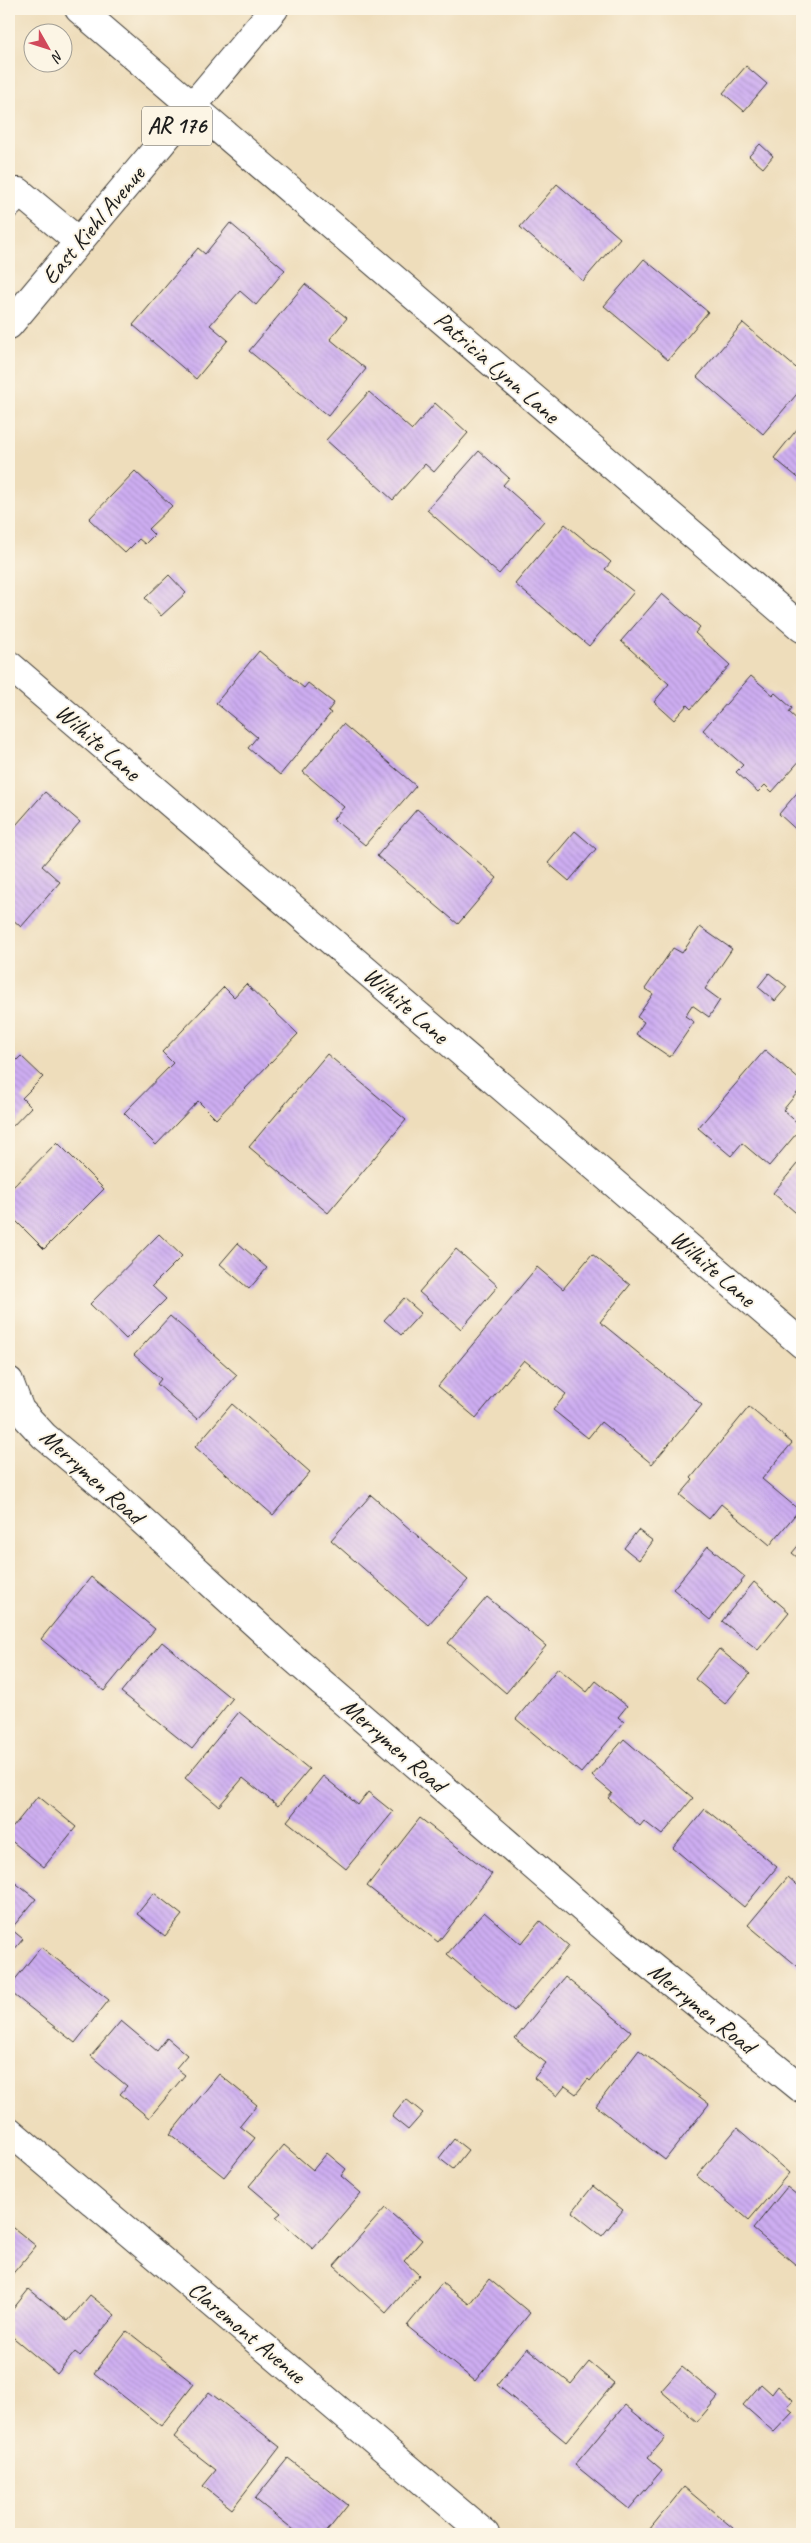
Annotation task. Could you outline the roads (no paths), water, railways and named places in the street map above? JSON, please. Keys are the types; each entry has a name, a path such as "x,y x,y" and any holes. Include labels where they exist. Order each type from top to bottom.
{"street":[{"name":"Patricia Lynn Lane","path":"79,9 194,105 802,628"},
{"name":"East Kiehl Avenue","path":"12,316 79,242 274,9"},
{"path":"9,204 19,192 79,242"},
{"name":"Wilhite Lane","path":"9,666 802,1344"},
{"name":"Merrymen Road","path":"9,1381 20,1410 44,1436 111,1492 292,1657 626,1946 802,2089"},
{"name":"Claremont Avenue","path":"9,2130 485,2534"}]}
